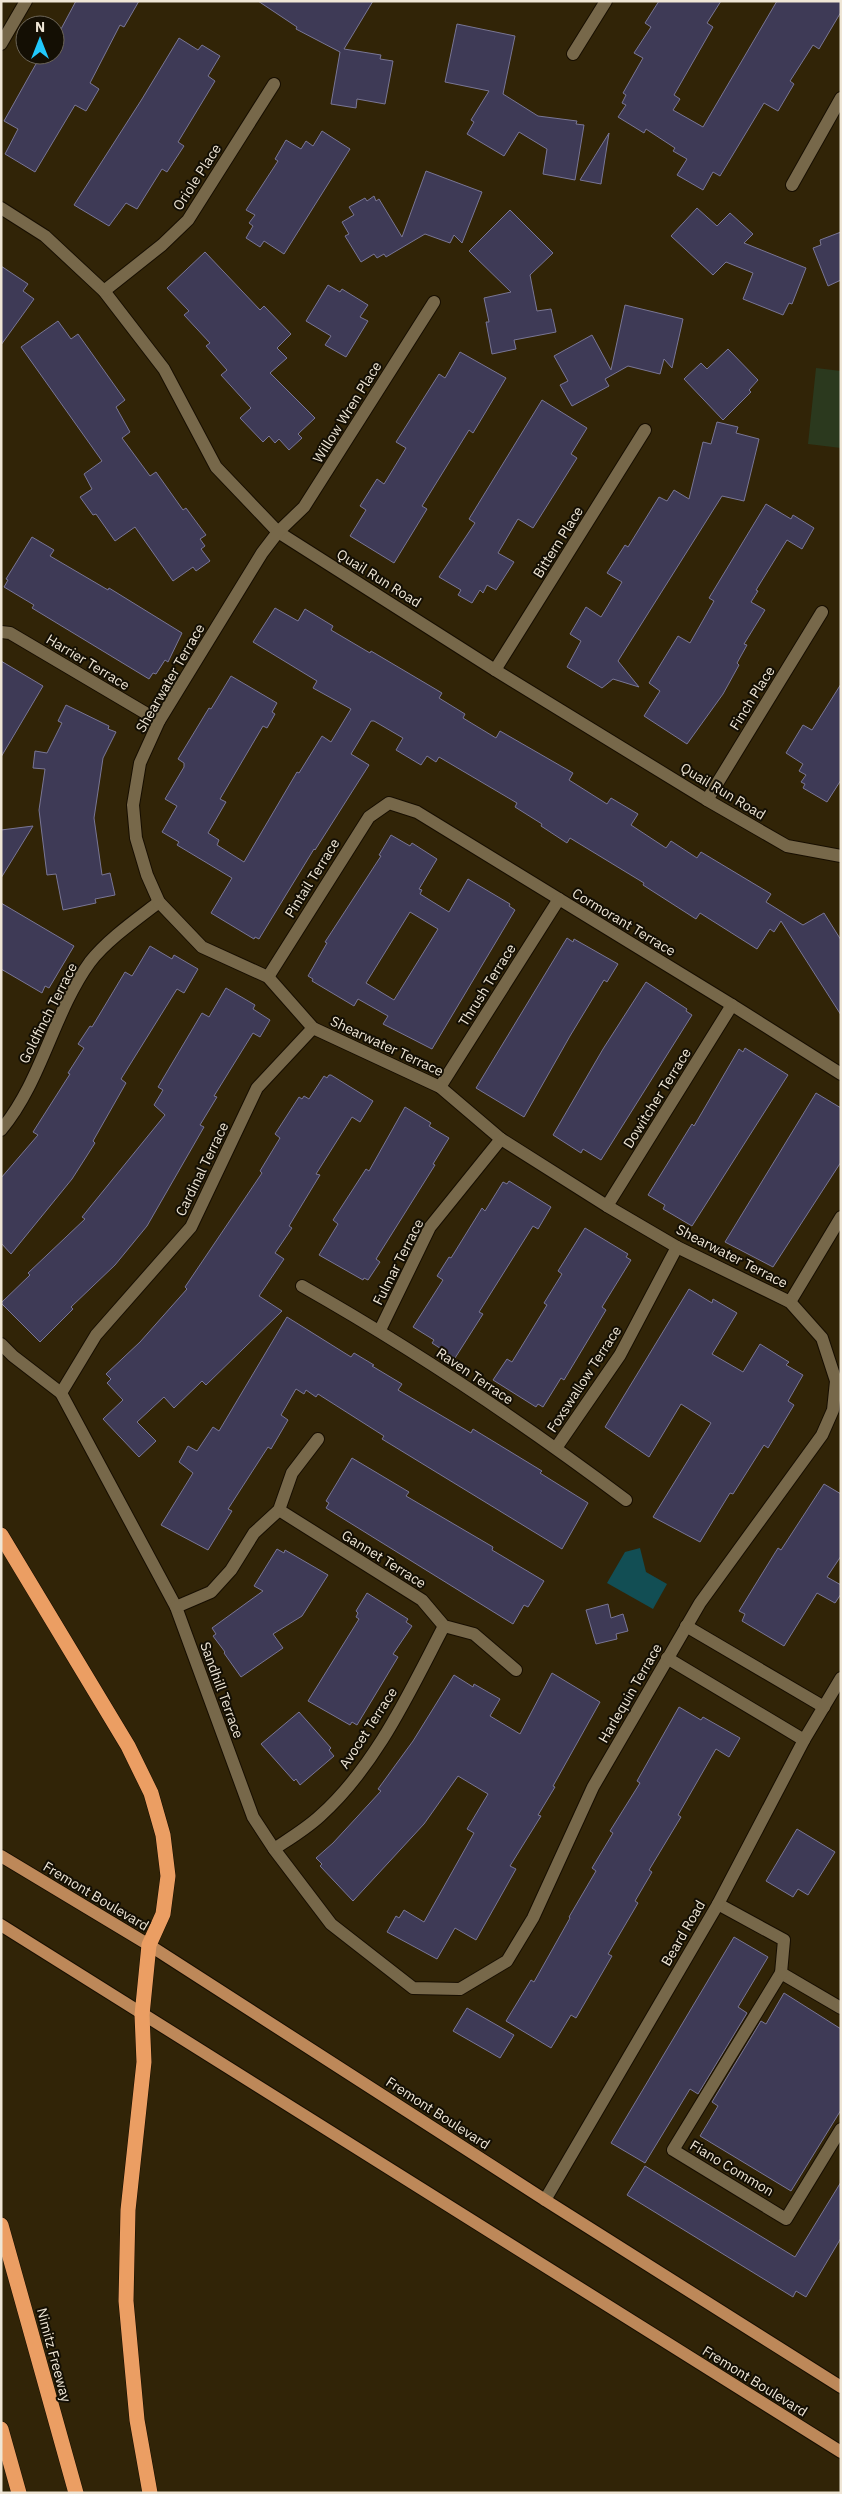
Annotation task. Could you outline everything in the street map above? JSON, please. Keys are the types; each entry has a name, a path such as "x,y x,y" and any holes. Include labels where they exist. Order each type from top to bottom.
{"highway":[{"path":"1,1535 128,1746 151,1793 164,1835 168,1876 163,1914 149,1945 142,2015 144,2062 128,2210 126,2301 137,2420 150,2493"},
{"name":"Nimitz Freeway","path":"1,2225 76,2493"},
{"path":"1,2429 19,2493"}],"main road":[{"name":"Fremont Boulevard","path":"1,1856 149,1945 545,2200 841,2387"},
{"name":"Fremont Boulevard","path":"1,1926 69,1966 142,2015 838,2449"}],"street":[{"path":"1,44 26,1"},
{"path":"573,54 606,1"},
{"name":"Oriole Place","path":"104,292 162,245 188,220 274,84"},
{"path":"792,185 841,98"},
{"name":"Quail Run Road","path":"1,208 45,236 104,292 164,369 216,467 278,532 496,670 707,800 787,846 841,856"},
{"name":"Willow Wren Place","path":"278,532 304,507 434,302"},
{"name":"Bittern Place","path":"496,670 645,430"},
{"name":"Shearwater Terrace","path":"278,532 262,553 159,722 140,763 133,805 136,838 147,876 159,902 202,946 268,977 313,1028 440,1087 501,1139 607,1206 677,1246 790,1302 822,1338 836,1381 833,1410"},
{"name":"Finch Place","path":"707,800 822,612"},
{"name":"Harrier Terrace","path":"1,632 10,633 159,722"},
{"name":"Cormorant Terrace","path":"389,803 417,812 841,1074"},
{"name":"Pintail Terrace","path":"268,977 369,816 389,803"},
{"name":"Thrush Terrace","path":"440,1087 559,899"},
{"name":"Goldfinch Terrace","path":"1,1130 24,1096 52,1031 91,962 159,902"},
{"name":"Dowitcher Terrace","path":"607,1206 732,1005"},
{"name":"Cardinal Terrace","path":"61,1393 96,1335 191,1227 257,1088 313,1028"},
{"name":"Fulmar Terrace","path":"380,1330 430,1227 501,1139"},
{"path":"790,1302 841,1217"},
{"name":"Foxswallow Terrace","path":"556,1448 620,1356 677,1246"},
{"name":"Raven Terrace","path":"302,1286 380,1330 556,1448 626,1500"},
{"name":"Sandhill Terrace","path":"1,1344 13,1356 61,1393 176,1607 253,1817 274,1850 331,1924 413,1988 460,1990"},
{"name":"Harlequin Terrace","path":"460,1990 507,1961 533,1918 593,1787 667,1658 700,1603 822,1435 833,1410"},
{"path":"176,1607 212,1592 231,1570 254,1533 279,1510 292,1473 318,1439"},
{"name":"Gannet Terrace","path":"279,1510 422,1600 444,1626"},
{"path":"444,1626 474,1634 516,1670"},
{"name":"Avocet Terrace","path":"274,1850 320,1816 361,1770 399,1712 444,1626"},
{"path":"686,1626 824,1707"},
{"path":"667,1658 804,1740"},
{"name":"Beard Road","path":"545,2200 718,1904 804,1740 841,1678"},
{"path":"718,1904 784,1940 781,1973 841,2008"},
{"name":"Fiano Common","path":"781,1973 672,2150 786,2219 841,2129"}],"green space":[{"path":"816,368 841,371 841,448 808,444"}],"water":[{"path":"640,1548 646,1572 667,1584 653,1609 607,1583 625,1552"}],"building":[{"path":"76,1 139,1 124,27 120,25 90,83 99,89 86,111 75,105 35,172 5,154 18,129 4,121 35,65 65,65 65,22"},
{"path":"258,1 373,1 344,49 381,55 380,59 393,61 385,104 357,99 356,108 331,104 340,52 296,29 297,27"},
{"path":"659,1 721,1 707,23 713,27 674,95 680,99 673,110 703,127 777,1 841,1 841,12 819,49 813,45 790,81 794,84 778,111 764,103 720,176 713,172 703,190 677,175 687,159 673,151 675,148 646,129 644,133 618,117 626,105 622,103 626,95 623,93 643,58 634,53 651,27 645,23"},
{"path":"457,24 515,36 503,94 538,116 577,121 576,124 584,125 575,180 543,174 547,149 519,132 504,156 467,134 474,122 471,120 489,91 445,82"},
{"path":"179,38 198,50 202,45 220,56 208,76 215,81 178,142 184,146 167,172 162,169 137,209 126,203 109,226 74,205"},
{"path":"322,131 350,149 284,254 264,241 260,247 246,238 253,226 249,223 255,215 246,210 278,161 275,159 286,140 301,149 306,141 313,146"},
{"path":"609,133 601,184 580,180"},
{"path":"426,171 482,192 462,243 454,235 450,243 425,234 386,257 384,254 377,258 374,254 361,262 345,236 349,234 342,222 354,215 349,207 365,198 367,201 374,196 376,201 379,199 402,237"},
{"path":"697,208 717,226 730,213 753,234 744,243 806,268 792,304 789,303 783,315 743,299 753,273 726,262 713,275 671,236"},
{"path":"510,210 553,253 530,275 537,311 551,309 556,332 514,340 516,349 492,354 486,322 489,322 484,298 511,292 469,251"},
{"path":"841,232 841,280 828,286 813,248 821,245 820,240"},
{"path":"205,252 260,310 264,306 291,334 277,348 287,358 270,373 315,418 298,434 302,438 289,450 279,439 275,443 269,436 263,442 240,418 251,408 221,375 227,370 206,346 210,343 184,315 189,311 167,288"},
{"path":"1,266 28,284 23,291 34,299 1,345"},
{"path":"328,285 340,292 342,289 368,305 360,317 368,321 346,357 325,345 331,336 306,321"},
{"path":"625,305 683,319 672,368 664,359 660,374 628,366 605,379 609,386 572,406 560,385 568,381 554,356 592,335 611,370"},
{"path":"58,321 71,339 78,334 125,400 116,407 130,432 122,438 150,476 156,472 183,510 186,508 206,535 200,539 205,546 201,549 210,561 196,571 193,567 173,581 135,527 115,541 96,514 93,515 80,497 92,489 84,474 102,461 21,347"},
{"path":"728,349 758,380 749,390 751,392 723,420 684,379 701,363 707,369"},
{"path":"460,352 506,378 473,433 469,430 422,506 427,509 394,563 350,536 366,510 360,506 377,479 384,484 406,448 396,442 439,374 445,378"},
{"path":"542,400 587,428 571,454 577,458 533,528 518,519 498,553 514,562 496,590 487,585 483,593 480,590 472,603 458,595 461,590 439,577 475,523 469,519"},
{"path":"717,422 738,427 736,433 759,439 744,501 722,496 618,661 639,687 613,679 602,688 567,667 581,641 570,634 586,607 601,617 622,582 607,573 625,545 628,547 659,497 667,501 674,490 689,499 703,442 711,444"},
{"path":"766,504 791,519 793,515 814,528 802,549 787,540 756,590 758,591 751,602 765,610 744,644 747,645 737,663 739,665 723,694 687,744 644,716 660,691 649,683 678,636 690,643 714,601 709,598"},
{"path":"32,537 54,550 50,556 108,590 109,588 182,633 168,662 165,660 156,674 153,673 149,679 32,608 34,605 4,587 8,580 6,579"},
{"path":"275,608 298,621 305,609 333,626 331,630 442,693 439,698 465,714 463,718 496,738 500,731 573,773 569,780 607,804 611,798 638,814 631,825 666,848 671,841 697,858 701,852 771,894 766,902 803,925 824,913 841,940 841,1015 781,921 774,932 770,929 757,949 700,913 696,919 643,885 644,883 570,838 567,843 515,807 517,803 439,757 436,762 427,756 421,765 396,750 403,738 374,721 371,721 351,754 369,765 314,849 259,939 255,937 254,939 211,913 232,878 177,845 179,842 162,832 177,806 165,799 184,767 184,763 178,759 209,708 211,709 231,676 277,703 272,712 275,714 267,728 263,726 220,799 226,802 208,833 219,840 217,845 244,862 297,772 299,773 322,736 331,742 351,709 313,688 317,681 253,642"},
{"path":"1,661 43,686 1,757"},
{"path":"841,684 841,780 827,802 803,788 805,784 801,782 806,775 799,771 803,764 786,753 803,725 812,730"},
{"path":"66,705 109,726 108,729 116,732 103,758 94,818 102,875 110,873 115,895 95,899 96,903 63,910 56,874 47,875 39,810 45,769 33,768 35,751 47,753 62,723 58,721"},
{"path":"33,826 1,878 1,830"},
{"path":"391,835 410,846 412,843 437,859 419,889 422,890 420,894 449,912 468,879 510,904 509,906 515,910 432,1049 383,1024 388,1016 358,999 354,1006 312,981 313,979 308,976 327,943 325,942 381,856 379,855","holes":["410,912 438,929 394,1000 366,983"]},
{"path":"1,903 74,946 49,988 45,986 42,993 1,969"},
{"path":"567,938 573,942 574,939 618,964 607,982 604,980 524,1117 476,1088"},
{"path":"150,946 172,959 174,955 198,969 184,993 177,989 121,1079 126,1083 93,1141 95,1143 72,1179 11,1254 1,1243 1,1178 38,1135 33,1132 70,1074 68,1073 84,1048 78,1044 90,1026 92,1027 125,972 132,976"},
{"path":"646,982 687,1009 686,1011 692,1015 601,1160 583,1149 581,1153 553,1135 603,1049"},
{"path":"226,988 255,1005 253,1009 270,1020 260,1037 253,1033 214,1096 217,1097 200,1125 204,1127 147,1226 115,1265 71,1307 73,1309 40,1342 1,1303 30,1275 28,1273 85,1219 82,1217 165,1115 154,1105 163,1090 158,1087 202,1013 209,1017"},
{"path":"745,1048 788,1075 692,1226 663,1209 665,1205 648,1195 692,1124 694,1126 739,1049 743,1052"},
{"path":"329,1075 373,1101 360,1122 352,1117 316,1174 320,1175 289,1226 292,1228 275,1253 284,1259 259,1296 282,1311 206,1385 202,1381 174,1408 164,1397 137,1422 156,1441 139,1457 103,1419 123,1400 107,1383 111,1379 106,1374 140,1342 187,1289 185,1287 262,1173 260,1171 280,1138 275,1134 299,1097 302,1099 304,1096 309,1099 324,1076 327,1078"},
{"path":"816,1093 841,1108 841,1162 773,1267 725,1242"},
{"path":"405,1107 431,1123 429,1126 449,1138 433,1164 435,1165 376,1259 380,1262 368,1280 364,1278 363,1280 319,1255 338,1224 333,1220 366,1169 369,1171"},
{"path":"509,1181 551,1207 538,1229 533,1226 479,1312 483,1314 455,1358 432,1343 434,1340 413,1327 443,1280 437,1276 449,1257 451,1258 482,1208 485,1211 503,1182 507,1184"},
{"path":"585,1228 628,1254 626,1257 631,1260 602,1307 606,1310 564,1380 561,1378 543,1407 538,1404 536,1407 493,1380 507,1359 512,1362 547,1305 544,1303 562,1274 558,1271"},
{"path":"689,1289 712,1303 713,1299 737,1313 712,1354 743,1372 760,1344 789,1362 786,1365 803,1375 788,1401 794,1405 768,1448 764,1445 733,1494 730,1493 700,1542 653,1517 711,1423 681,1404 649,1457 605,1427"},
{"path":"287,1317 351,1357 354,1353 374,1365 372,1366 402,1384 398,1390 471,1433 473,1429 542,1471 540,1473 588,1503 562,1549 382,1439 384,1436 318,1394 316,1397 306,1390 304,1394 296,1389 281,1415 288,1420 271,1449 268,1447 228,1509 232,1511 208,1550 161,1525 193,1473 179,1462 188,1446 197,1451 213,1427 219,1431"},
{"path":"352,1458 409,1492 406,1496 493,1547 492,1550 544,1581 528,1607 524,1605 513,1624 326,1508 329,1503 326,1501"},
{"path":"824,1484 841,1494 841,1556 827,1577 841,1585 841,1594 835,1603 817,1593 784,1646 742,1621 745,1614 739,1611 778,1548 781,1550"},
{"path":"277,1549 284,1553 285,1550 328,1575 302,1616 273,1634 283,1648 241,1677 213,1636 216,1634 212,1628 263,1591 254,1586"},
{"path":"367,1593 408,1619 406,1622 412,1626 393,1654 398,1657 357,1725 352,1722 350,1725 308,1701 359,1619 356,1617 358,1613 356,1611"},
{"path":"608,1604 611,1618 623,1614 628,1631 616,1634 617,1639 596,1644 586,1610"},
{"path":"552,1673 600,1702 538,1815 541,1816 510,1866 516,1869 476,1940 455,1928 437,1959 387,1932 396,1916 399,1918 404,1910 424,1922 474,1833 467,1829 488,1794 458,1776 424,1824 353,1901 320,1866 322,1864 316,1858 333,1843 381,1791 378,1789 413,1741 454,1675 473,1687 474,1684 500,1699 490,1716 520,1734"},
{"path":"679,1707 701,1720 703,1717 740,1738 729,1757 716,1749 678,1815 681,1817 649,1870 652,1872 635,1901 638,1903 608,1954 612,1956 576,2018 571,2015 551,2048 506,2021 531,1980 534,1982 596,1871 592,1868 613,1833 610,1831 640,1783 637,1781"},
{"path":"299,1712 331,1748 329,1750 334,1756 300,1785 296,1779 294,1781 261,1744"},
{"path":"797,1829 835,1852 808,1895 798,1889 793,1897 766,1881"},
{"path":"734,1937 768,1957 738,2007 747,2013 698,2094 690,2089 645,2163 611,2143"},
{"path":"784,1993 841,2029 841,2110 791,2191 700,2136 718,2106 712,2102 761,2021 766,2024"},
{"path":"467,2008 514,2035 500,2058 453,2031"},
{"path":"645,2166 795,2257 841,2182 841,2238 806,2297 796,2291 793,2297 627,2195"}]}
